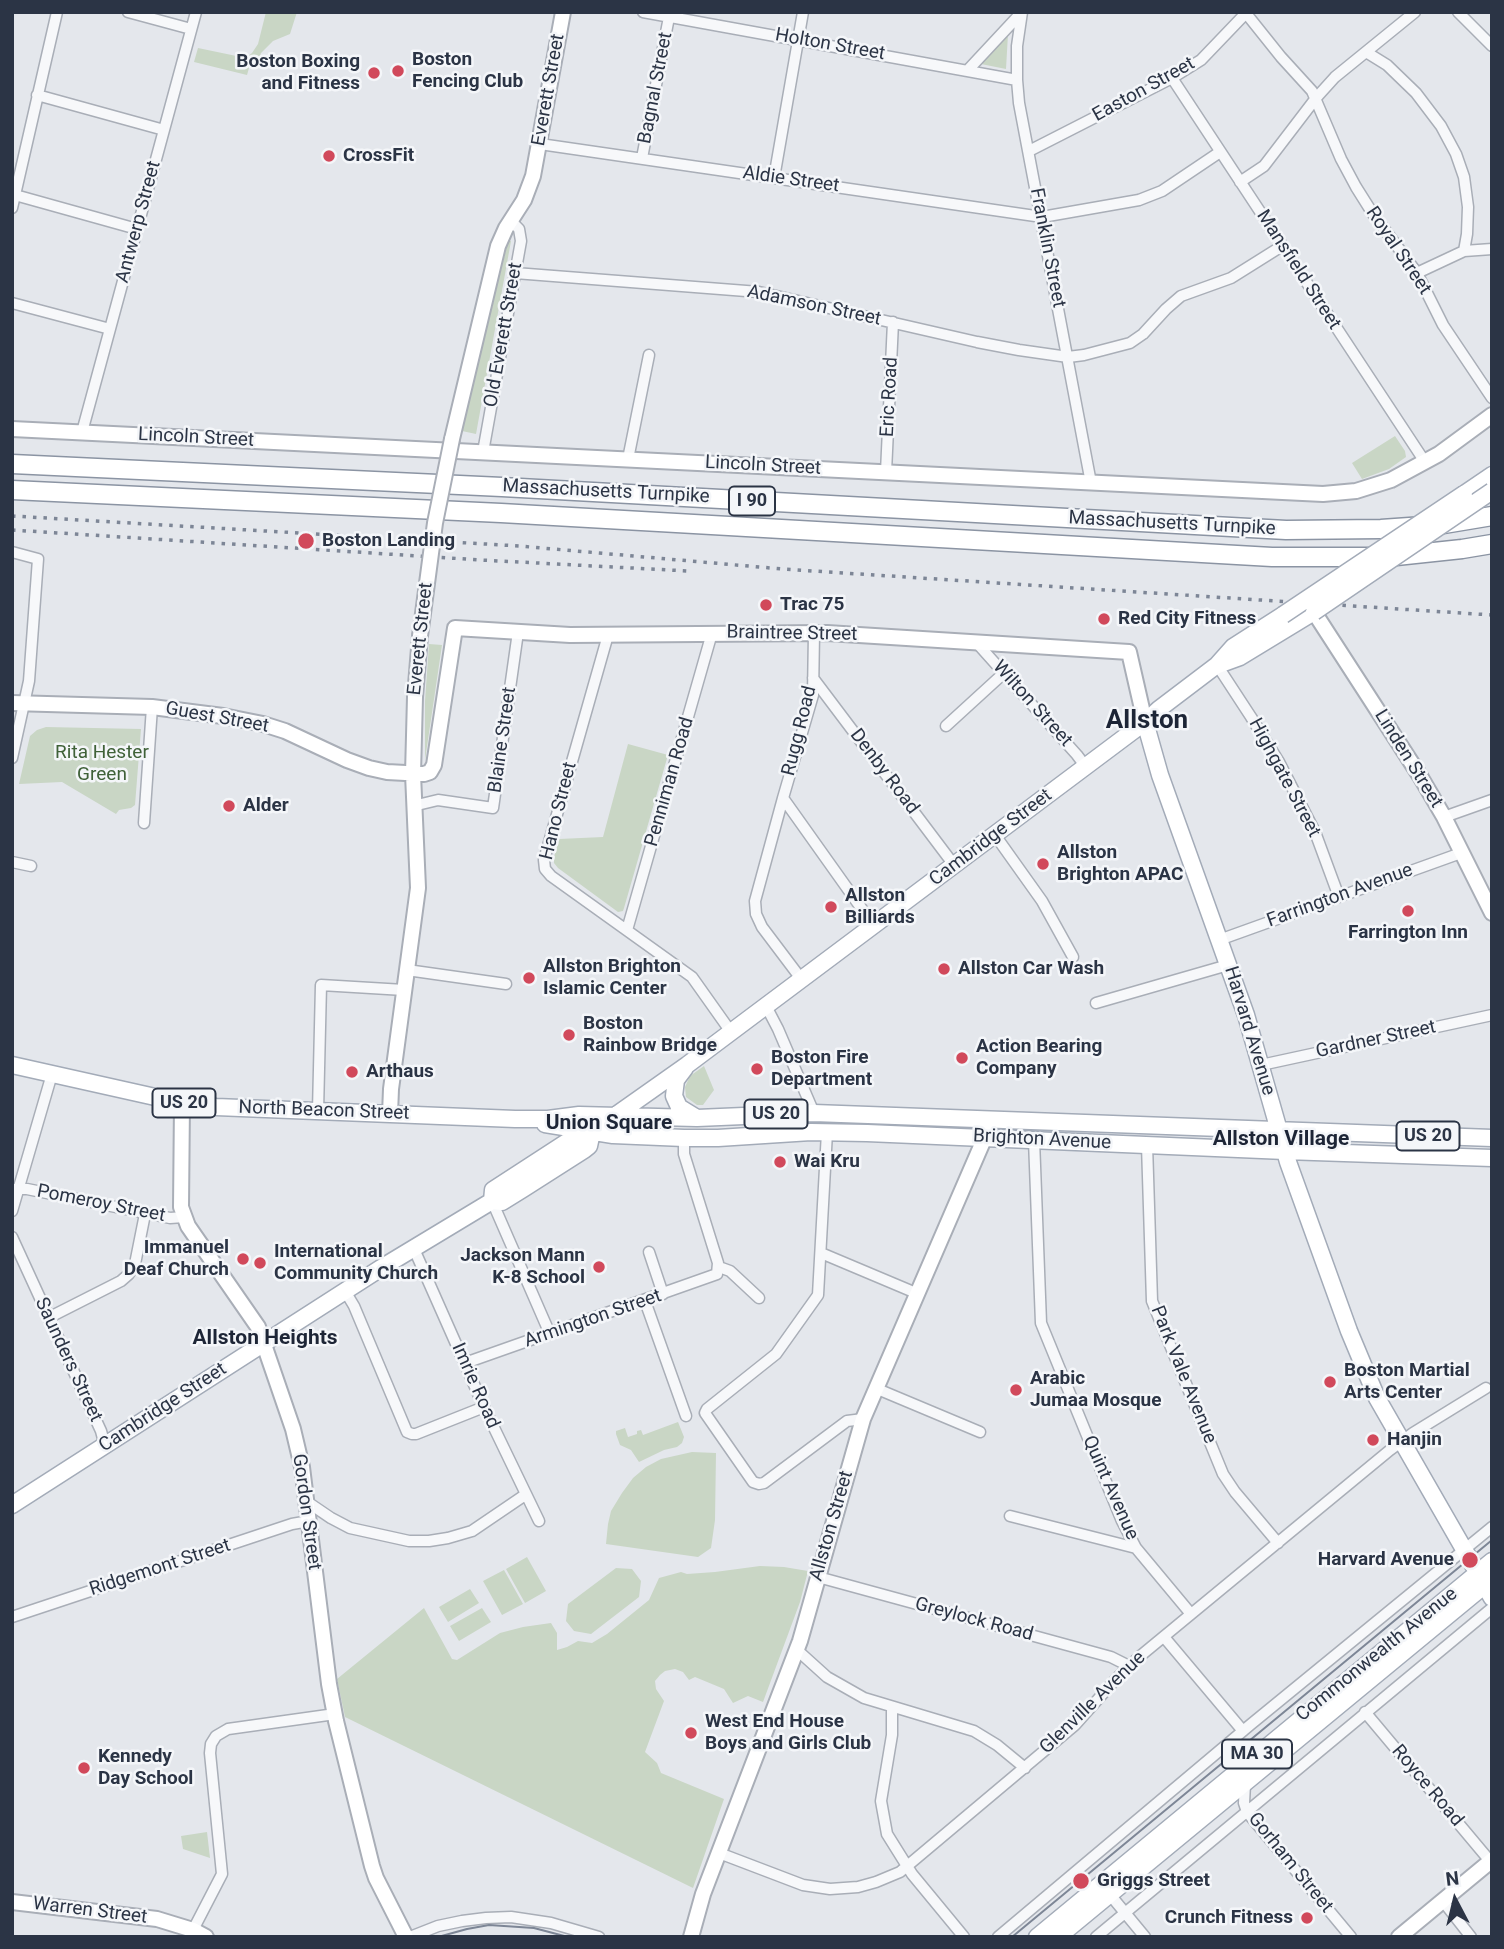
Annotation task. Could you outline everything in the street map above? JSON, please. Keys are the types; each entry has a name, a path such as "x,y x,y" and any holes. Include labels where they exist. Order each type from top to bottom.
{"highway":[{"name":"Massachusetts Turnpike","path":"12,464 502,486 1286,530 1381,529 1438,525 1492,516"},
{"name":"Massachusetts Turnpike","path":"12,490 428,509 1272,557 1387,557 1492,544"}],"main road":[{"name":"Cambridge Street","path":"492,1201 493,1190 570,1140 592,1132 802,980 1145,722 1217,665 1233,646 1492,475"},
{"name":"Cambridge Street","path":"1217,665 1240,657 1312,616 1492,491"},
{"name":"Harvard Avenue","path":"1145,722 1160,775 1247,1015 1285,1152 1364,1369 1377,1398 1486,1584"},
{"name":"North Beacon Street","path":"12,1065 182,1102 225,1107 515,1119 579,1115 614,1117"},
{"path":"687,1065 676,1080 674,1096 679,1107 697,1118"},
{"name":"Brighton Avenue","path":"614,1117 697,1118 814,1113 1492,1139"},
{"name":"North Beacon Street","path":"515,1119 592,1132"},
{"name":"Cambridge Street","path":"12,1505 345,1291 492,1201 502,1202 584,1150 589,1146 592,1132"},
{"name":"Brighton Avenue","path":"592,1132 684,1138 827,1132 1492,1158"},
{"name":"Commonwealth Avenue","path":"1037,1937 1245,1784 1486,1584 1492,1561"},
{"name":"Commonwealth Avenue","path":"1058,1937 1105,1889 1486,1584"}],"street":[{"path":"12,208 57,12"},
{"path":"128,12 191,29"},
{"name":"Antwerp Street","path":"82,432 196,12"},
{"name":"Everett Street","path":"390,1114 418,888 413,806 415,697 420,636 440,496 498,246 530,189 563,12"},
{"name":"Holton Street","path":"643,12 1017,80"},
{"path":"774,177 803,12"},
{"path":"967,71 1022,12"},
{"name":"Franklin Street","path":"1022,12 1017,46 1019,103 1091,483"},
{"path":"1240,182 1264,166 1335,77 1415,12"},
{"path":"1458,12 1492,46"},
{"name":"Easton Street","path":"1028,151 1172,78 1201,60 1246,13"},
{"name":"Royal Street","path":"1246,13 1280,57 1312,91 1356,187 1373,215 1417,273 1443,325 1492,397"},
{"name":"Bagnal Street","path":"642,158 669,17"},
{"path":"1366,52 1387,65 1416,93 1441,126 1456,154 1464,177 1468,207 1464,251"},
{"name":"Mansfield Street","path":"1172,78 1424,462"},
{"path":"37,95 164,130"},
{"name":"Aldie Street","path":"540,144 1042,217 1139,200 1162,191 1220,152"},
{"path":"15,195 137,229"},
{"name":"Old Everett Street","path":"483,452 521,234 511,221"},
{"name":"Adamson Street","path":"515,273 759,292 1018,350 1068,356 1084,355 1130,343 1143,334 1181,296 1231,278 1282,246"},
{"path":"1417,273 1464,251 1492,249"},
{"path":"12,303 110,329"},
{"name":"Eric Road","path":"886,472 893,323"},
{"path":"628,459 649,355"},
{"name":"Lincoln Street","path":"12,429 1331,494 1370,488 1391,480 1452,445 1492,415"},
{"path":"12,552 38,559 29,681 18,703 12,758"},
{"name":"Linden Street","path":"1312,616 1420,776 1444,817 1492,913"},
{"name":"Braintree Street","path":"413,774 428,774 433,767 455,628 570,635 814,633 1129,652 1145,722"},
{"name":"Blaine Street","path":"413,806 438,800 494,808 518,632"},
{"name":"Penniman Road","path":"627,930 712,633"},
{"name":"Rugg Road","path":"814,633 813,695 783,798 874,926"},
{"name":"Hano Street","path":"608,635 543,863 551,876 692,977 731,1032"},
{"name":"Wilton Street","path":"976,642 1086,767"},
{"name":"Highgate Street","path":"1217,665 1279,762 1315,832 1339,897"},
{"path":"946,726 1004,673"},
{"name":"Denby Road","path":"813,678 954,865"},
{"name":"Guest Street","path":"18,703 152,707 207,713 263,724 297,736 360,765 381,771 413,774"},
{"path":"144,823 152,707"},
{"path":"783,798 756,894 756,914 762,927 802,980"},
{"path":"1444,817 1492,800"},
{"path":"995,835 1042,901 1073,957"},
{"name":"Farrington Avenue","path":"1219,940 1461,853"},
{"path":"12,862 31,866"},
{"path":"1096,1003 1228,965"},
{"path":"407,970 506,984"},
{"path":"318,1111 321,985 404,990"},
{"path":"766,1006 814,1113"},
{"name":"Gardner Street","path":"1261,1065 1492,1015"},
{"path":"12,1211 15,1189 52,1074"},
{"name":"Gordon Street","path":"182,1102 181,1203 184,1217 258,1327 300,1455 335,1714 372,1866 408,1937"},
{"name":"Allston Street","path":"691,1937 703,1894 796,1649 863,1419 985,1137 986,1120"},
{"path":"827,1132 818,1295 776,1354 705,1413 753,1482 759,1484 848,1421 863,1419"},
{"path":"684,1138 684,1154 719,1269 730,1271 760,1298"},
{"name":"Quint Avenue","path":"1034,1140 1041,1323 1122,1521 1136,1548 1191,1614"},
{"name":"Park Vale Avenue","path":"1147,1145 1152,1301 1223,1474 1278,1543"},
{"name":"Pomeroy Street","path":"15,1189 27,1189 145,1214 184,1217"},
{"path":"492,1201 550,1334"},
{"path":"48,1318 121,1281 129,1274 135,1264 145,1214"},
{"name":"Saunders Street","path":"12,1237 17,1259 48,1318 101,1431 105,1446"},
{"name":"Imrie Road","path":"414,1249 484,1407 539,1521"},
{"path":"649,1252 663,1294"},
{"path":"821,1253 916,1293"},
{"name":"Armington Street","path":"465,1363 714,1276 719,1269"},
{"path":"345,1291 354,1306 407,1432 416,1434 484,1407"},
{"path":"645,1301 686,1416"},
{"path":"875,1388 980,1432"},
{"name":"Glenville Avenue","path":"719,1853 803,1885 830,1889 858,1887 876,1882 907,1867 1025,1769 1074,1725 1129,1666 1191,1614 1402,1441 1486,1388"},
{"path":"306,1501 350,1528 409,1541 429,1541 472,1531 525,1495"},
{"path":"1010,1516 1136,1548"},
{"name":"Ridgemont Street","path":"12,1617 292,1524 309,1521"},
{"name":"Commonwealth Avenue","path":"998,1937 1492,1527"},
{"name":"Greylock Road","path":"818,1577 1111,1657 1129,1666"},
{"name":"Commonwealth Avenue","path":"1096,1937 1492,1608"},
{"path":"1164,1637 1243,1731"},
{"path":"796,1649 827,1677 864,1698 974,1731 997,1745 1025,1769"},
{"path":"892,1707 892,1735 881,1801 887,1834 907,1867 964,1937"},
{"name":"Royce Road","path":"1365,1712 1491,1860"},
{"path":"200,1933 222,1874 211,1744 228,1729 335,1714"},
{"name":"Gorham Street","path":"1245,1784 1244,1803 1247,1812 1351,1937"},
{"path":"1399,1937 1491,1860"},
{"path":"1105,1889 1145,1937"},
{"path":"1442,1900 1471,1937"},
{"name":"Warren Street","path":"12,1902 157,1919 200,1933"},
{"path":"408,1937 462,1921 510,1917 551,1923 599,1937"}],"green space":[{"path":"266,12 297,12 290,34 273,41 261,53 255,69 249,68 247,75 194,62 198,48 246,58 258,44"},
{"path":"1008,34 1006,69 981,64"},
{"path":"508,241 511,241 476,434 462,431"},
{"path":"1395,436 1406,457 1389,469 1362,479 1352,463"},
{"path":"429,644 442,645 425,760 425,701"},
{"name":"Rita Hester Green","path":"46,727 141,729 135,805 119,810 116,814 62,782 19,784 30,736"},
{"path":"628,744 668,755 624,908 618,912 558,868 554,857 559,839 603,837"},
{"name":"Union Square","path":"704,1066 714,1090 703,1105 697,1105 686,1097 685,1087 690,1076"},
{"path":"678,1422 684,1437 682,1443 639,1462 631,1450 620,1445 616,1434 616,1431 625,1428 628,1437 641,1430 643,1435"},
{"path":"692,1452 716,1453 715,1520 711,1548 698,1557 606,1544 611,1511 633,1478 661,1459"},
{"path":"527,1557 546,1591 525,1603 506,1569"},
{"path":"760,1566 808,1571 800,1602 763,1702 748,1696 733,1703 724,1689 695,1677 689,1680 683,1672 675,1669 665,1671 655,1681 656,1689 664,1701 645,1752 657,1763 661,1773 724,1799 693,1888 345,1717 337,1679 424,1608 452,1659 457,1660 500,1633 551,1623 557,1633 557,1650 578,1641 592,1643 607,1634 649,1600 659,1578 681,1572 715,1572"},
{"path":"616,1568 632,1569 641,1581 639,1597 591,1634 574,1631 566,1621 568,1604"},
{"path":"504,1570 523,1604 502,1615 483,1581"},
{"path":"470,1589 479,1603 448,1622 439,1607"},
{"path":"482,1608 491,1622 459,1641 450,1626"},
{"path":"207,1832 210,1858 183,1849 181,1836"}],"tram line":[{"path":"1012,1937 1492,1540"},
{"path":"438,1937 489,1925 534,1928 568,1937"}],"railway":[{"path":"12,516 519,546 782,569 1492,615"},
{"path":"12,530 688,571"}],"place":[{"name":"Boston Fencing Club","path":"398,71"},
{"name":"Boston Boxing and Fitness","path":"374,73"},
{"name":"CrossFit","path":"329,156"},
{"name":"Boston Landing","path":"306,541"},
{"name":"Trac 75","path":"766,605"},
{"name":"Red City Fitness","path":"1104,619"},
{"name":"Alder","path":"229,806"},
{"name":"Allston Brighton APAC","path":"1043,864"},
{"name":"Allston Billiards","path":"831,907"},
{"name":"Farrington Inn","path":"1408,911"},
{"name":"Allston Car Wash","path":"944,969"},
{"name":"Allston Brighton Islamic Center","path":"529,978"},
{"name":"Boston Rainbow Bridge","path":"569,1035"},
{"name":"Action Bearing Company","path":"962,1058"},
{"name":"Boston Fire Department","path":"757,1069"},
{"name":"Arthaus","path":"352,1072"},
{"name":"Wai Kru","path":"780,1162"},
{"name":"Immanuel Deaf Church","path":"243,1259"},
{"name":"International Community Church","path":"260,1263"},
{"name":"Jackson Mann K-8 School","path":"599,1267"},
{"name":"Boston Martial Arts Center","path":"1330,1382"},
{"name":"Arabic Jumaa Mosque","path":"1016,1390"},
{"name":"Hanjin","path":"1373,1440"},
{"name":"Harvard Avenue","path":"1470,1560"},
{"name":"West End House Boys and Girls Club","path":"691,1733"},
{"name":"Kennedy Day School","path":"84,1768"},
{"name":"Griggs Street","path":"1081,1881"},
{"name":"Crunch Fitness","path":"1307,1918"}],"district":[{"name":"Allston","path":"1147,721"},
{"name":"Union Square","path":"609,1124"},
{"name":"Allston Village","path":"1281,1140"},
{"name":"Allston Heights","path":"265,1339"}]}
